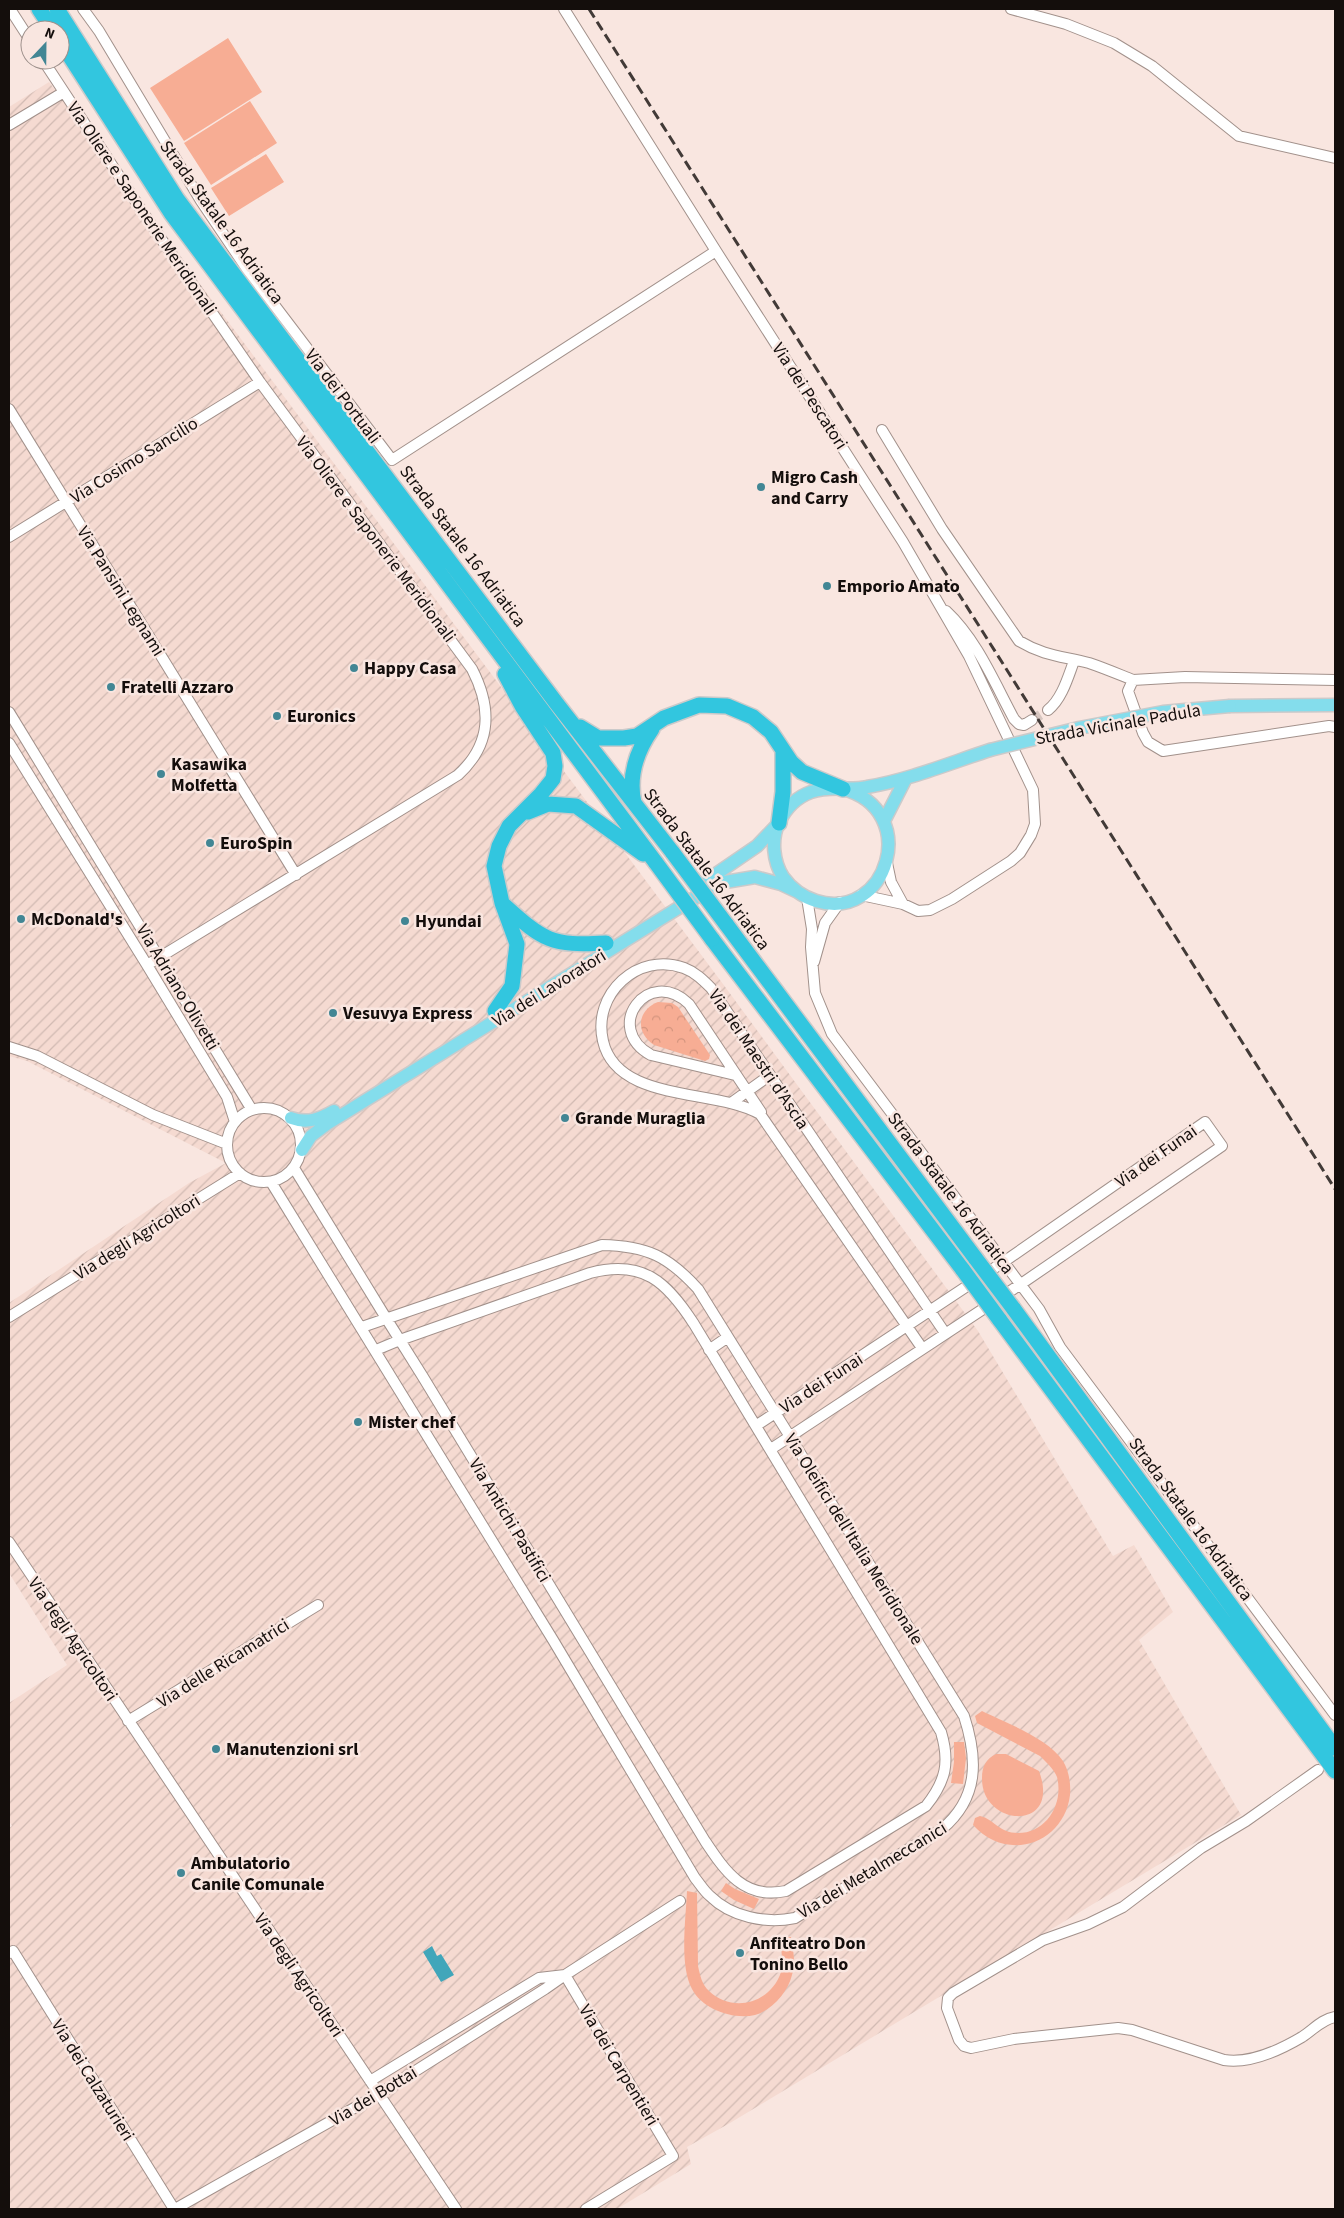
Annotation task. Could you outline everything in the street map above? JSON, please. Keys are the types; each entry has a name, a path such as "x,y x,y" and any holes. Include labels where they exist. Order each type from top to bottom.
{"highway":[{"path":"39,9 46,20"},
{"name":"Strada Statale 16 Adriatica","path":"57,9 177,198 557,704 673,853 1013,1308 1335,1748"},
{"name":"Strada Statale 16 Adriatica","path":"70,56 171,213 483,634 963,1270 1335,1771"},
{"path":"483,634 522,706 553,753 555,766 553,779 509,826 497,852 494,866 502,903 517,944 512,986 495,1012"},
{"path":"557,704 585,731 598,738 636,736 664,718 699,705 727,706 753,717 770,732 783,752 802,772 843,789"},
{"path":"635,805 631,787 634,765 642,743 652,728 664,718"},
{"path":"778,824 783,792 783,752"},
{"path":"522,814 548,804 576,806 656,863"},
{"path":"502,903 535,933 561,944 606,943"}],"main road":[{"name":"Strada Vicinale Padula","path":"716,880 757,846 778,824 789,807 806,794 824,789 866,788 906,778 990,750 1079,728 1163,712 1230,706 1335,706"},
{"path":"884,821 906,778"},
{"name":"Strada Vicinale Padula","path":"716,880 755,878 781,884 802,895 824,903 840,902 861,895 876,883 887,863 889,841 884,821 870,802 843,789"},
{"name":"Strada Vicinale Padula","path":"778,824 774,843 777,864 785,879 802,895"},
{"name":"Via dei Lavoratori","path":"325,1121 606,943 716,880"},
{"name":"Via dei Lavoratori","path":"325,1121 716,880"},
{"path":"291,1118 309,1122 325,1121"},
{"path":"302,1150 311,1136 325,1121"}],"street":[{"path":"10,9 20,24"},
{"name":"Via dei Portuali","path":"83,9 99,31 200,201 242,262 392,460 716,251"},
{"name":"Via dei Pescatori","path":"564,9 716,251 903,542 969,656 1033,790 1035,824 1031,836 1020,853 952,900 930,910 918,910 903,904 861,895"},
{"path":"1011,9 1066,24 1114,43 1152,66 1239,136 1335,158"},
{"name":"Via Oliere e Saponerie Meridionali","path":"50,70 144,214 260,382 472,669 484,697 487,713 486,725 477,752 458,775 148,965"},
{"path":"9,125 64,92"},
{"name":"Via Cosimo Sancilio","path":"9,537 260,382"},
{"name":"Via Pansini Legnami","path":"9,409 296,875"},
{"path":"882,430 942,529 1019,641 1035,650 1088,663 1133,680 1185,677 1335,680"},
{"path":"938,604 959,623 976,648 1014,718 1019,724 1024,725 1032,720"},
{"path":"1048,710 1053,706 1060,694 1074,660"},
{"path":"1133,680 1128,691 1143,733 1148,742 1164,751 1329,726 1335,727"},
{"name":"Via Adriano Olivetti","path":"9,712 252,1110"},
{"name":"Via Adriano Olivetti","path":"9,744 148,965 227,1097 235,1122"},
{"path":"887,863 891,882 903,904"},
{"path":"802,895 812,929 811,947 815,993 832,1034 1005,1261 1040,1309 1060,1347 1102,1405 1335,1715"},
{"path":"813,965 825,923 840,902"},
{"name":"Via dei Maestri d’Ascia","path":"922,1348 766,1120 751,1109 731,1103 644,1084 626,1076 612,1062 603,1042 602,1015 608,998 618,983 631,972 648,966 666,964 684,968 699,976 711,988 945,1333"},
{"path":"735,1075 651,1055 642,1050 635,1042 629,1023 631,1013 636,1004 643,997 662,991 672,992 689,1004 766,1120"},
{"path":"9,1046 44,1060 153,1115 227,1144"},
{"path":"731,1103 770,1075"},
{"path":"272,1109 291,1118 298,1130 302,1150 294,1168 286,1175 271,1182 258,1182 240,1173 229,1157 227,1144 228,1136 235,1122 242,1115 252,1110 272,1109"},
{"name":"Via dei Funai","path":"757,1425 1005,1261 1205,1122 1222,1146 1021,1284 771,1449"},
{"name":"Via Antichi Pastifici","path":"294,1168 726,1873"},
{"name":"Via degli Agricoltori","path":"9,1317 240,1173"},
{"name":"Via Antichi Pastifici","path":"271,1182 362,1327 695,1878"},
{"name":"Via Oleifici dell'Italia Meridionale","path":"362,1327 602,1246 626,1246 655,1253 680,1269 698,1289 964,1716"},
{"name":"Via Oleifici dell'Italia Meridionale","path":"376,1350 590,1273 609,1268 634,1270 658,1280 679,1301 757,1425 942,1732"},
{"path":"709,1350 728,1337"},
{"name":"Via degli Agricoltori","path":"9,1542 456,2209"},
{"name":"Via delle Ricamatrici","path":"128,1722 318,1605"},
{"name":"Via dei Metalmeccanici","path":"695,1878 710,1896 729,1910 755,1919 773,1921 801,1916 942,1829 954,1819 971,1787 974,1765 972,1741 964,1716"},
{"name":"Via dei Metalmeccanici","path":"726,1873 744,1885 760,1891 777,1893 786,1891 926,1806 937,1792 944,1775 947,1752 942,1732"},
{"path":"1318,1770 1253,1816 1201,1848 1124,1907 1088,1924 1043,1940 953,1993 948,1998 948,2008 959,2040 964,2046 971,2048 1014,2039 1118,2028 1132,2030 1207,2055 1236,2062 1276,2050 1302,2037 1317,2025 1335,2017"},
{"name":"Via dei Bottai","path":"175,2209 379,2094 680,1901"},
{"name":"Via dei Calzaturieri","path":"11,1952 175,2209"},
{"name":"Via dei Bottai","path":"370,2081 539,1978 565,1975"},
{"name":"Via dei Carpentieri","path":"565,1975 673,2156 586,2209"}],"shaded area":[{"path":"49,82 723,984 978,1331 1113,1556 1134,1545 1173,1612 1139,1640 1241,1815 730,2123 687,2147 691,2164 617,2209 9,2209 9,1828 12,1826 9,1821 9,1703 67,1665 9,1573 9,1303 189,1183 226,1163 27,1061 9,1056 9,107"}],"green space":[{"path":"228,38 262,92 184,141 150,88"},
{"path":"250,101 277,143 211,185 184,143"},
{"path":"266,154 284,182 229,216 211,188"},
{"path":"658,1002 672,1003 678,1007 710,1055 709,1059 705,1061 654,1045 648,1040 641,1028 642,1016 646,1010"},
{"path":"982,1711 1037,1738 1056,1753 1067,1769 1070,1795 1066,1812 1057,1826 1046,1836 1032,1843 1017,1845 1002,1843 987,1837 973,1825 975,1818 980,1816 1006,1831 1028,1832 1037,1828 1051,1815 1058,1797 1057,1777 1050,1766 1040,1756 977,1723 975,1716"},
{"path":"954,1742 964,1742 966,1758 963,1784 951,1783"},
{"path":"996,1754 1006,1754 1039,1771 1043,1791 1040,1805 1031,1813 1019,1816 1006,1814 994,1806 985,1794 982,1778 983,1770 985,1763"},
{"path":"726,1883 759,1899 754,1909 734,1900 721,1891"},
{"path":"687,1891 697,1893 698,1966 703,1983 709,1991 719,1998 729,2002 750,2002 760,1998 769,1991 776,1983 782,1968 779,1937 791,1937 794,1961 793,1970 787,1988 773,2005 755,2015 737,2016 711,2007 697,1996 688,1979 684,1955"}],"water":[{"path":"432,1946 437,1956 441,1954 454,1975 441,1982 423,1952"}],"tunnel":[{"path":"1032,720 1048,710"}],"railway":[{"path":"589,9 1335,1189"}],"place":[{"name":"Migro Cash and Carry","path":"761,487"},
{"name":"Emporio Amato","path":"827,586"},
{"name":"Happy Casa","path":"354,668"},
{"name":"Fratelli Azzaro","path":"111,687"},
{"name":"Euronics","path":"277,716"},
{"name":"Kasawika Molfetta","path":"161,774"},
{"name":"EuroSpin","path":"210,843"},
{"name":"McDonald's","path":"21,919"},
{"name":"Hyundai","path":"405,921"},
{"name":"Vesuvya Express","path":"333,1013"},
{"name":"Grande Muraglia","path":"565,1118"},
{"name":"Mister chef","path":"358,1422"},
{"name":"Manutenzioni srl","path":"216,1749"},
{"name":"Ambulatorio Canile Comunale","path":"181,1873"},
{"name":"Anfiteatro Don Tonino Bello","path":"740,1953"}]}
